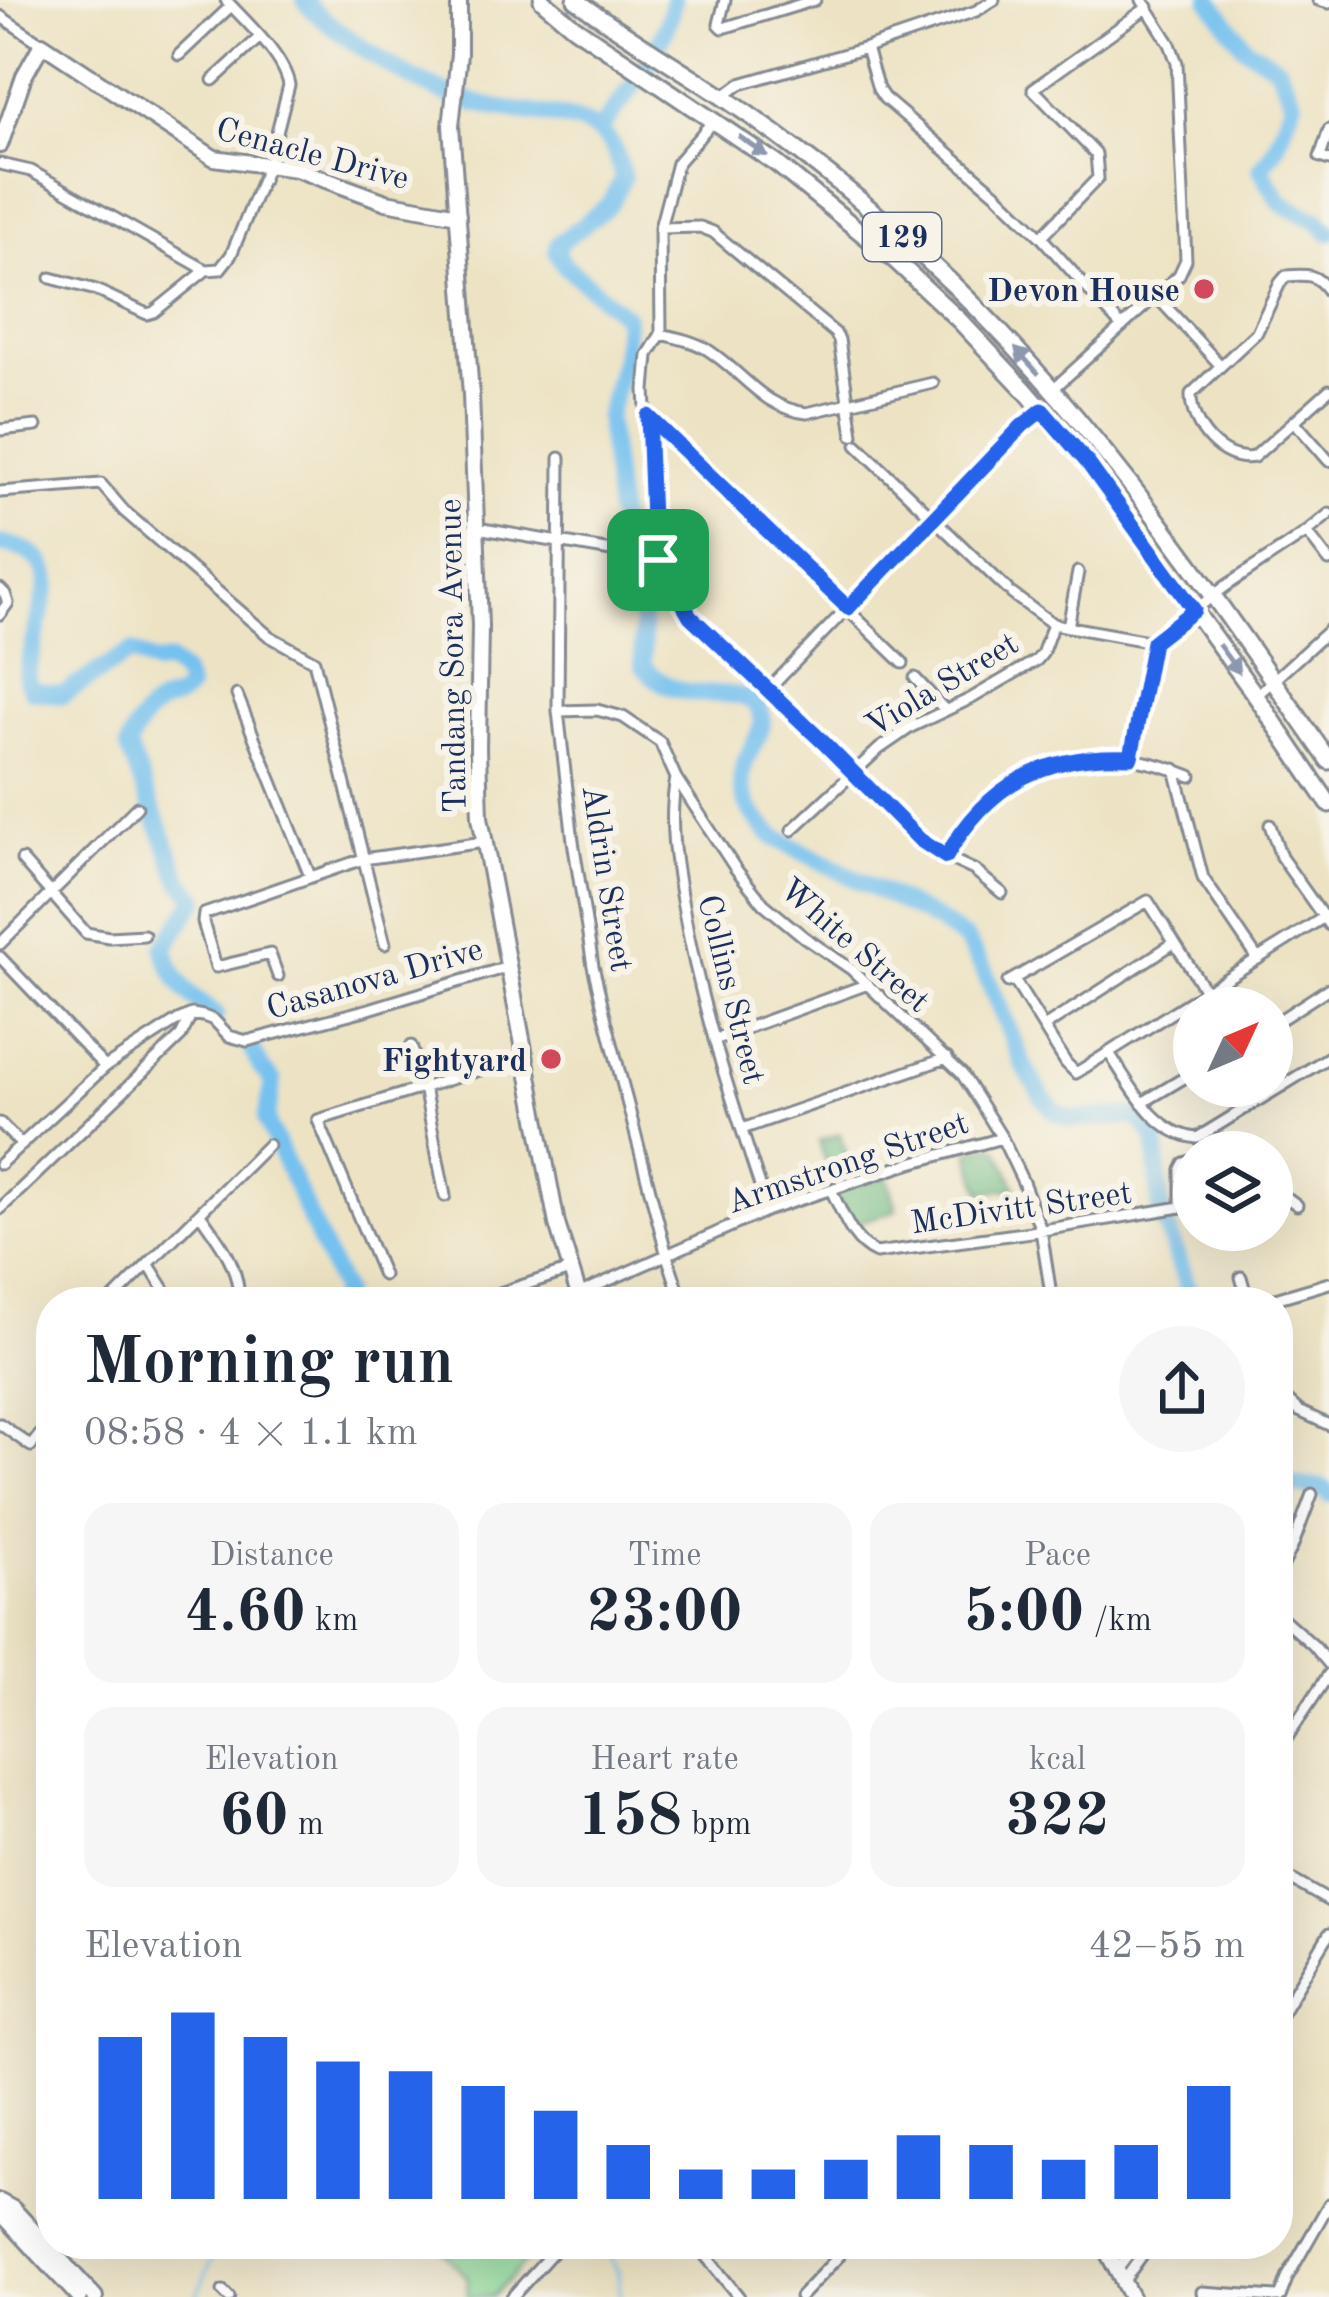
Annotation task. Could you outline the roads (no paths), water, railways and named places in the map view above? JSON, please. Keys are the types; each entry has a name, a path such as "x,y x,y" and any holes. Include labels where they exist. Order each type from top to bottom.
{"main road":[{"name":"Tandang Sora Avenue","path":"459,0 451,120 472,395 480,626 478,780 507,967 557,1224 575,1287"},
{"name":"129","path":"542,0 574,27 715,119 808,187 960,321 1087,462 1329,804"},
{"name":"129","path":"576,0 803,154 984,314 1103,449 1329,761"},
{"path":"0,145 24,76 42,44"},
{"name":"Cenacle Drive","path":"42,44 200,152 227,162 296,169 386,202 458,215"},
{"path":"1087,462 1103,449"},
{"path":"1,2203 4,2216 36,2251"},
{"path":"1,2203 36,2234"},
{"path":"44,2259 79,2297"},
{"path":"60,2259 95,2297"},
{"path":"1111,2259 1131,2297"}],"street":[{"path":"725,0 723,28 814,0"},
{"path":"723,97 740,84 866,48 976,11 994,0"},
{"path":"1318,0 1329,3"},
{"path":"52,278 96,290 147,314 206,270 220,268 231,255 269,163 290,86 287,74 229,3 179,55"},
{"path":"1041,236 1100,172 1096,154 1033,88 1145,4 1177,63 1186,260 1179,275 1157,297 1052,389"},
{"name":"Cenacle Drive","path":"0,16 42,44"},
{"path":"213,80 260,38"},
{"path":"866,48 884,98 1041,236 1122,327"},
{"path":"715,119 677,163 660,229 661,334 648,355 645,390 658,560 690,616 920,840 978,873 1002,893"},
{"path":"1329,130 1320,157 1329,160"},
{"path":"0,164 31,171 206,270"},
{"path":"660,229 700,227 713,232 835,333 855,440 1010,591 1052,624 1153,642"},
{"path":"1329,292 1312,274 1286,276 1257,332 1191,394 1191,411 1216,446 1243,459 1254,457 1329,390"},
{"path":"1157,297 1221,366"},
{"path":"661,334 711,351 786,410 807,413 933,383"},
{"path":"768,690 1042,410"},
{"path":"648,416 904,663"},
{"path":"1294,422 1329,461"},
{"path":"0,430 36,426"},
{"name":"Aldrin Street","path":"560,458 558,711 573,841 593,966 677,1287"},
{"path":"0,492 101,484 124,511 268,636 316,665 385,944"},
{"path":"1131,757 1153,642 1329,514"},
{"path":"477,528 658,560"},
{"path":"1307,532 1329,561"},
{"path":"1068,626 1078,572"},
{"path":"0,589 8,603 0,614"},
{"name":"Viola Street","path":"793,830 879,748 1037,660 1052,624"},
{"path":"1256,696 1329,630"},
{"path":"915,679 945,710"},
{"path":"237,694 310,876"},
{"name":"White Street","path":"558,711 597,710 623,717 660,742 676,778 764,904 868,984 962,1074 1023,1182 1041,1230 1050,1287"},
{"path":"946,857 977,811 998,792 1048,766 1075,758 1131,757 1191,776"},
{"path":"1175,769 1203,878 1258,959"},
{"name":"Collins Street","path":"676,778 670,810 687,927 714,1040 768,1210"},
{"path":"0,944 137,807"},
{"path":"1215,987 1327,919 1281,856 1270,825"},
{"path":"278,976 270,955 216,967 204,914 363,860 484,842"},
{"path":"22,860 86,933 143,935"},
{"path":"1173,1013 1078,1073 1071,1071 1011,981 1148,901 1204,987"},
{"path":"1044,1028 1174,943"},
{"path":"0,957 105,1067"},
{"name":"Casanova Drive","path":"192,1014 214,1020 229,1036 248,1041 507,967"},
{"path":"714,1040 868,984"},
{"path":"1293,1011 1329,988"},
{"path":"0,1163 105,1067 192,1014"},
{"path":"0,1209 181,1036 192,1014"},
{"path":"411,1046 424,1087 445,1196"},
{"path":"1109,1053 1142,1103 1172,1132 1197,1138 1248,1107"},
{"path":"383,1275 318,1120 525,1057"},
{"path":"1293,1080 1329,1057"},
{"path":"742,1129 946,1058"},
{"path":"1142,1103 1173,1085"},
{"path":"0,1123 22,1145"},
{"name":"Armstrong Street","path":"602,1287 768,1210 1002,1138"},
{"path":"125,1287 268,1145"},
{"name":"McDivitt Street","path":"831,1190 855,1237 876,1253 1173,1210"},
{"path":"1293,1202 1297,1205"},
{"path":"200,1214 223,1246 239,1287"},
{"path":"149,1264 163,1287"},
{"path":"520,1287 570,1270"},
{"path":"1241,1276 1244,1287"},
{"path":"1293,1294 1329,1283"},
{"path":"1293,1406 1329,1425"},
{"path":"0,1424 32,1446 36,1441"},
{"path":"1293,1545 1312,1494"},
{"path":"1293,1627 1329,1664"},
{"path":"1293,1728 1329,1674"},
{"path":"1293,1881 1329,1901"},
{"path":"1293,1994 1329,1934"},
{"path":"1202,2292 1278,2297 1325,2220 1329,2204"},
{"path":"512,2297 546,2259"},
{"path":"708,2259 739,2297"},
{"path":"800,2297 837,2259"},
{"path":"1120,2276 1128,2259"},
{"path":"1120,2276 1136,2259"}],"waterway":[{"path":"305,0 347,37 418,81 476,103 576,121 597,130 612,145 623,178 611,202 559,243 557,252 563,264 626,317 623,359 607,418 625,573 642,615 643,665 658,680 677,689 739,696 755,704 762,723 742,776 743,794 753,814 774,837 966,940 984,970 1024,1066 1056,1113 1073,1119 1134,1116 1145,1125 1156,1138 1160,1208 1188,1287"},
{"path":"599,131 654,53 673,0"},
{"path":"1210,0 1245,47 1277,66 1294,101 1275,149 1261,169 1281,203 1318,221 1329,232"},
{"path":"0,544 33,554 47,574 26,678 32,690 62,695 131,652 155,664 169,662 183,674 188,688 150,712 128,748 181,881 197,898 164,948 183,987 216,1014"},
{"path":"251,1047 273,1081 266,1120 340,1287"},
{"path":"1293,1485 1323,1488 1329,1494"},
{"path":"196,2297 212,2259"},
{"path":"611,2259 618,2272 620,2297"}],"place":[{"name":"Devon House","path":"1204,289"},
{"name":"Fightyard","path":"551,1059"}]}
